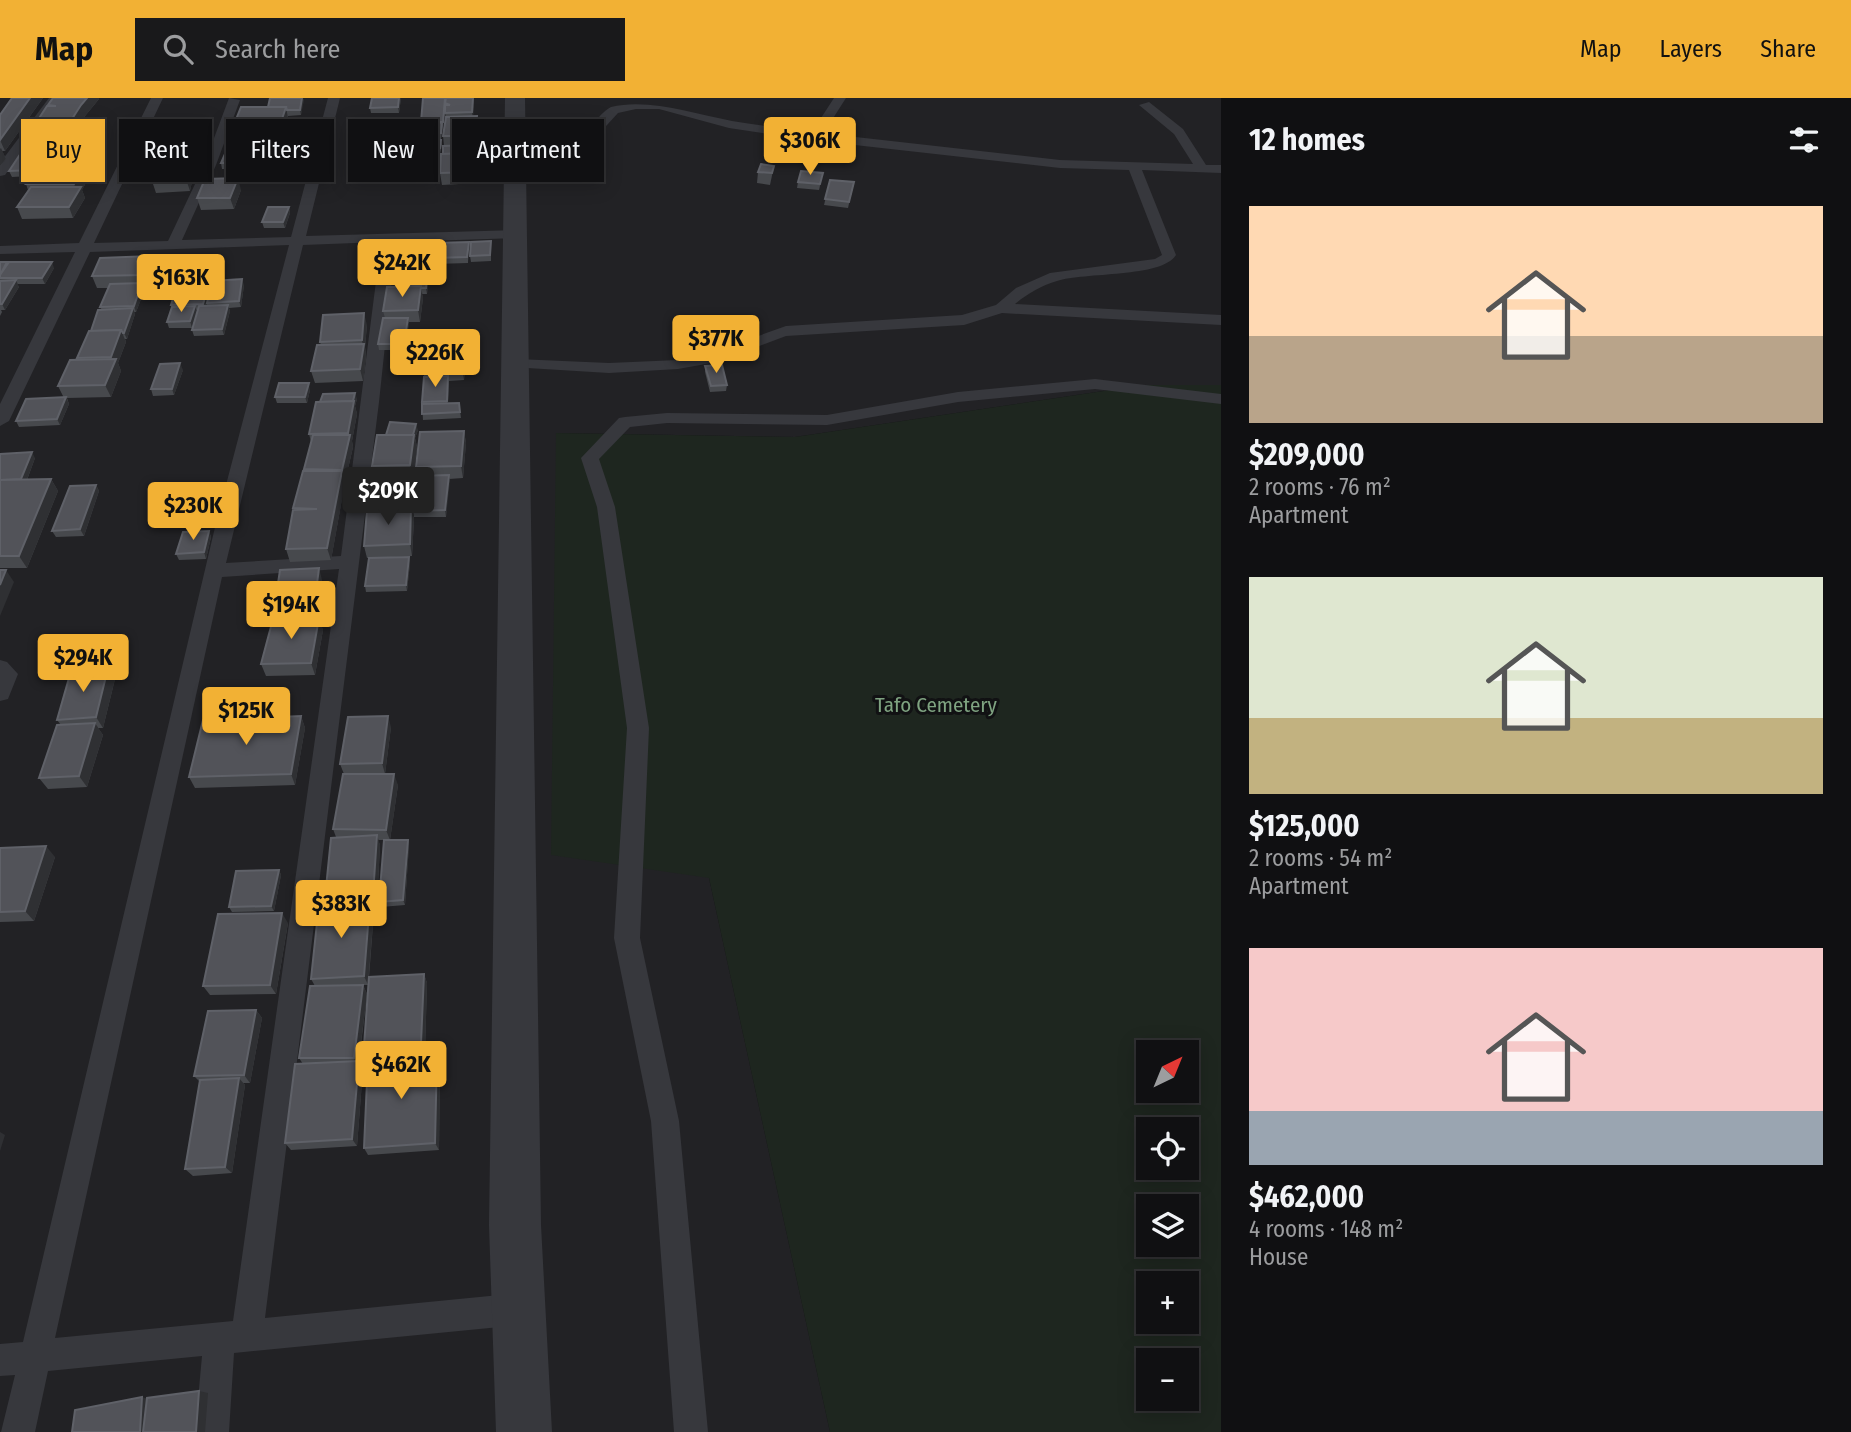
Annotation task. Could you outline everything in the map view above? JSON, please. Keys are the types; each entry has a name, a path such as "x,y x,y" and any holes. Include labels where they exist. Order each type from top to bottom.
{"street":[{"path":"515,98 516,119"},
{"path":"517,182 515,1225 524,1432"}],"lane":[{"path":"0,172 6,153 55,98"},
{"path":"0,421 157,98"},
{"path":"18,1432 214,571 334,98"},
{"path":"659,105 679,98"},
{"path":"810,136 826,120 840,98"},
{"path":"173,244 210,165 234,100"},
{"path":"602,119 614,104 659,105 729,124 810,136 1060,164 1221,169"},
{"path":"1145,105 1179,132 1201,167"},
{"path":"1001,309 1021,291 1055,276 1166,260 1169,255 1167,248 1134,166"},
{"path":"0,250 517,234"},
{"path":"212,1432 233,1338 350,562 389,238"},
{"path":"517,364 656,366 701,360 765,335 786,331 941,322 973,318 1001,309 1221,320"},
{"path":"691,1432 665,1121 627,938 638,728 606,507 590,458 625,422 635,421 667,418 827,420 958,397 1095,384 1221,398"},
{"path":"214,571 350,562"},
{"path":"0,668 7,674 0,693"},
{"path":"0,1360 519,1309"}],"shaded area":[{"path":"0,98 1221,98 1221,385 1144,385 795,437 556,433 709,878 830,1432 0,1432"}],"green space":[{"name":"Tafo Cemetery","path":"1144,385 1221,385 1221,1432 830,1432 709,878 551,855 556,433 795,437"}],"building":[{"path":"12,98 30,98 0,140 0,115"},
{"path":"53,98 87,98 72,119 39,119 47,106 56,106 48,105"},
{"path":"270,98 302,98 300,110 268,107"},
{"path":"372,98 399,98 398,107 370,108"},
{"path":"423,98 445,98 443,122 438,122 438,119 421,119"},
{"path":"446,98 473,98 472,112 445,113 445,105 450,105 445,103"},
{"path":"241,107 286,107 282,119 236,119"},
{"path":"477,116 477,119 452,119 452,136 443,136 446,117"},
{"path":"438,122 442,123 441,133 438,133"},
{"path":"443,146 452,146 452,154 443,154"},
{"path":"21,153 21,171 9,171"},
{"path":"441,154 452,154 452,173 440,173"},
{"path":"761,164 774,166 772,173 758,172"},
{"path":"801,171 823,173 820,184 798,182"},
{"path":"226,178 226,182 236,182 230,198 197,198 204,182 212,182 212,179"},
{"path":"830,180 854,182 849,202 825,199"},
{"path":"27,182 75,182 74,184 26,184"},
{"path":"31,187 81,187 69,207 17,207"},
{"path":"268,207 289,207 283,222 262,222"},
{"path":"491,241 490,255 470,256 471,242"},
{"path":"469,242 467,257 434,258 436,243"},
{"path":"397,244 433,244 431,258 394,259"},
{"path":"151,256 144,275 92,276 100,258"},
{"path":"0,262 7,262 0,275"},
{"path":"9,262 52,262 42,278 0,278"},
{"path":"406,266 428,266 426,288 404,286"},
{"path":"211,279 203,304 171,305 179,280"},
{"path":"242,279 239,301 207,303 212,281"},
{"path":"16,280 2,304 0,304 0,281"},
{"path":"142,283 134,306 100,307 110,284"},
{"path":"421,286 418,310 383,311 387,287"},
{"path":"228,305 222,329 192,330 199,306"},
{"path":"195,306 190,321 167,322 172,307"},
{"path":"133,308 124,333 121,330 91,331 98,310"},
{"path":"364,313 362,340 320,342 323,315"},
{"path":"383,318 408,318 404,344 378,344"},
{"path":"121,330 111,357 77,358 89,331"},
{"path":"465,339 462,368 423,369 426,340"},
{"path":"364,344 360,369 311,371 317,345"},
{"path":"116,359 105,385 58,386 70,360"},
{"path":"180,363 172,389 151,389 160,364"},
{"path":"722,365 727,385 711,386 705,366"},
{"path":"448,376 447,401 422,402 424,377"},
{"path":"279,383 309,383 305,397 275,397"},
{"path":"355,393 353,401 320,402 323,394"},
{"path":"66,397 57,419 16,421 26,399"},
{"path":"354,401 348,433 309,434 316,402"},
{"path":"459,403 460,412 422,414 422,404"},
{"path":"390,422 416,424 413,435 386,435"},
{"path":"464,431 461,466 416,467 420,432"},
{"path":"313,435 350,435 342,470 304,469"},
{"path":"377,435 414,435 410,465 372,466"},
{"path":"32,452 21,479 0,480 0,454"},
{"path":"303,471 342,471 327,548 286,549 293,510 317,509 293,508"},
{"path":"412,474 408,505 370,506 375,475"},
{"path":"449,475 445,510 413,511 417,476"},
{"path":"51,479 19,556 0,556 0,480"},
{"path":"96,485 80,529 52,531 70,486"},
{"path":"411,507 410,544 364,546 367,510"},
{"path":"209,531 204,552 176,554 183,532"},
{"path":"409,557 406,585 365,586 369,558"},
{"path":"319,568 314,607 274,610 280,570"},
{"path":"0,570 6,570 0,585"},
{"path":"319,618 311,663 261,664 273,619"},
{"path":"108,668 96,717 57,720 71,671"},
{"path":"301,716 291,774 189,777 203,720"},
{"path":"388,716 382,763 340,764 348,717"},
{"path":"95,723 79,776 39,778 57,725"},
{"path":"343,774 394,774 386,830 333,829"},
{"path":"377,835 373,895 325,898 331,838"},
{"path":"384,840 408,840 403,900 379,902"},
{"path":"46,846 25,911 0,912 0,848"},
{"path":"279,870 271,906 229,907 236,871"},
{"path":"370,901 364,976 311,979 319,904"},
{"path":"282,913 270,985 203,986 218,914"},
{"path":"424,974 421,1043 364,1046 369,977"},
{"path":"363,985 354,1058 299,1058 310,986"},
{"path":"256,1010 244,1075 194,1076 208,1011"},
{"path":"437,1054 435,1143 364,1148 368,1059"},
{"path":"359,1061 352,1139 285,1143 295,1064"},
{"path":"239,1078 225,1167 185,1169 200,1080"},
{"path":"199,1391 196,1432 143,1432 147,1398"},
{"path":"142,1397 140,1432 72,1432 75,1410"}]}
